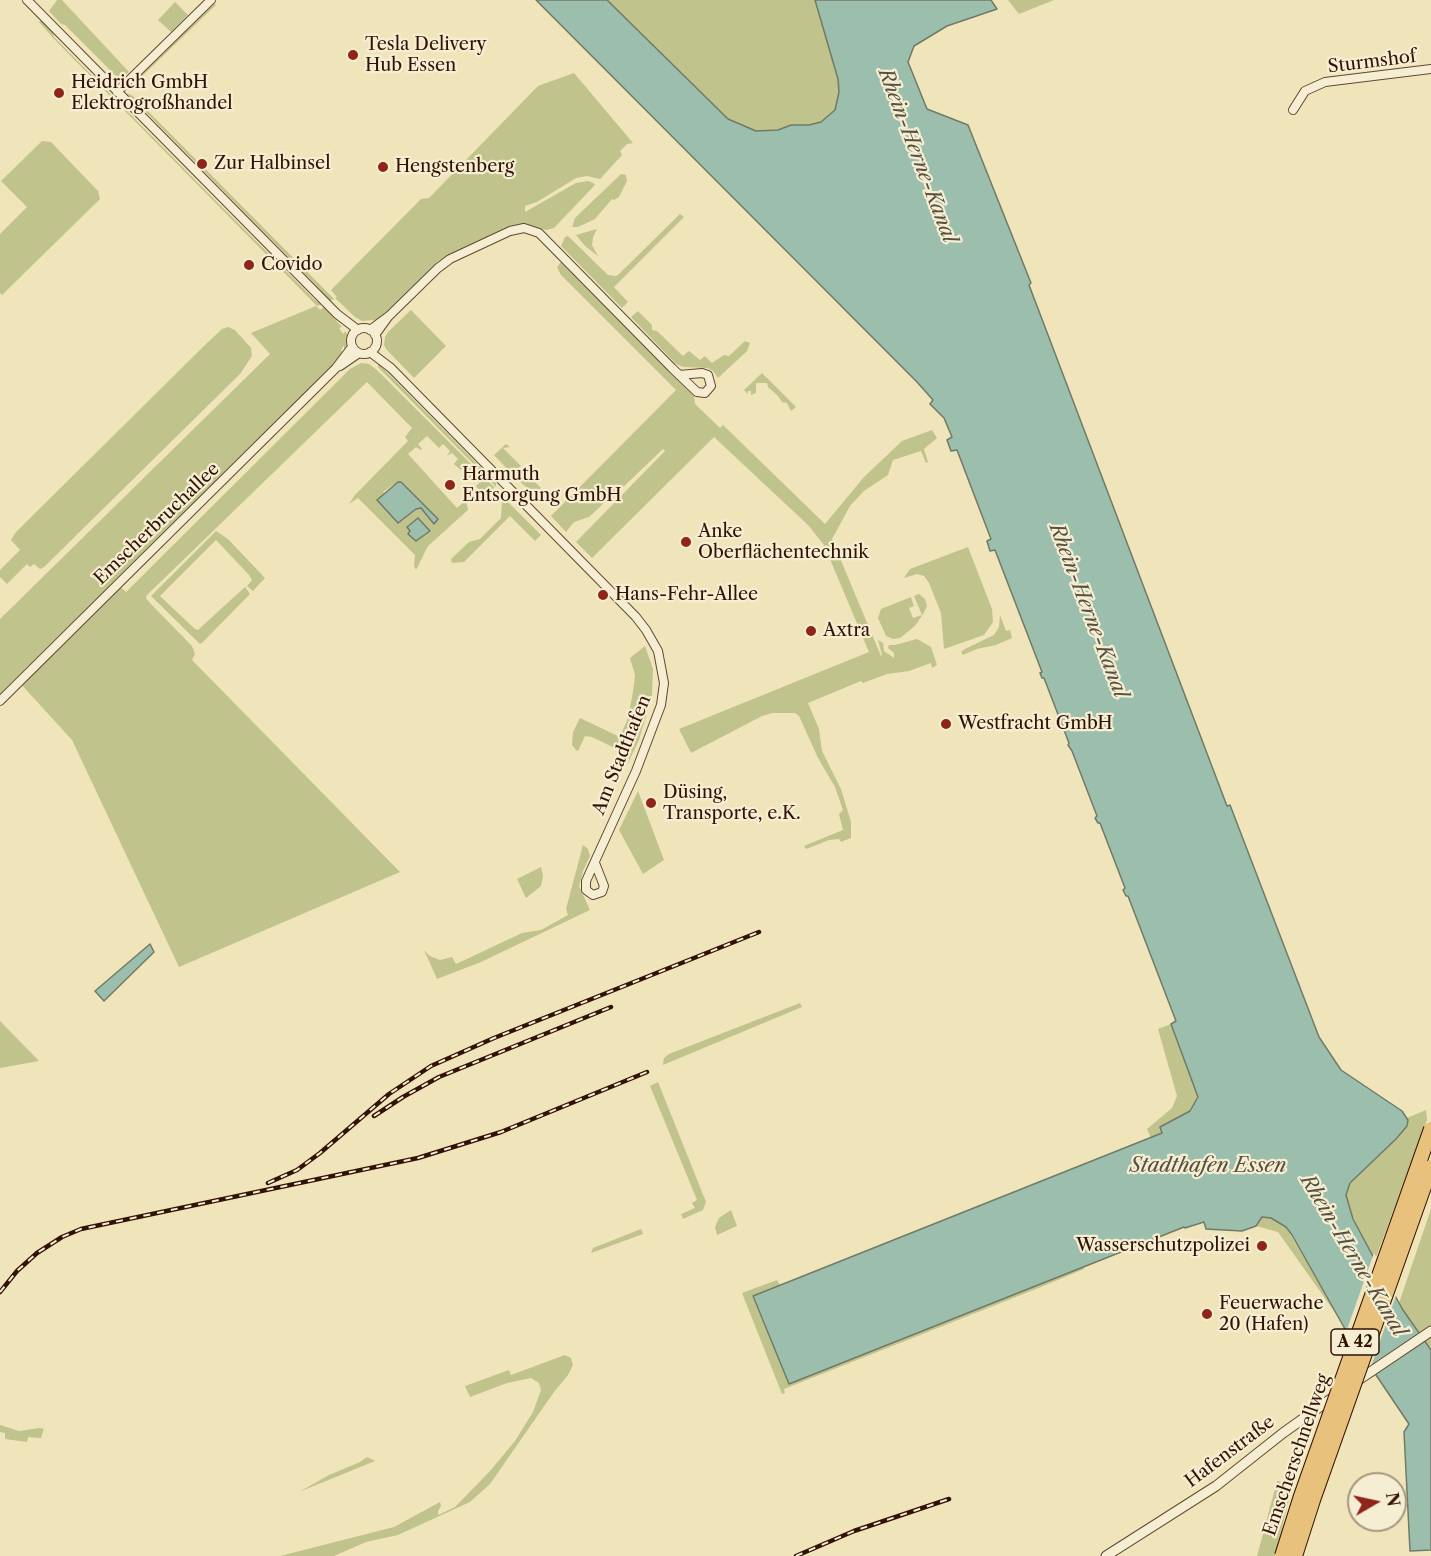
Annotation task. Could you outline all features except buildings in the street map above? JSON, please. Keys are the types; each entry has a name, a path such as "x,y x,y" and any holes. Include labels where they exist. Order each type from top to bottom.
{"highway":[{"name":"Emscherschnellweg","path":"1282,1556 1308,1474 1431,1129"},
{"name":"Emscherschnellweg","path":"1295,1556 1431,1167"}],"street":[{"path":"27,0 355,333 373,333"},
{"path":"117,92 211,0"},
{"name":"Sturmshof","path":"1293,110 1305,91 1325,82 1431,69"},
{"path":"355,333 352,347 359,353 373,350 373,333 438,268 450,259 510,231 532,229 544,237 679,375"},
{"name":"Emscherbruchallee","path":"0,701 336,368 352,347"},
{"name":"Am Stadthafen","path":"373,350 636,617 658,651 664,683 661,705 636,771 595,863"},
{"name":"Emscherbruchallee","path":"336,368 359,353"},
{"name":"Hafenstraße","path":"1106,1556 1216,1486 1289,1429 1431,1331"}],"green space":[{"path":"57,0 62,0 129,72 123,77 116,76 65,25 61,24 49,11"},
{"path":"607,0 815,0 838,79 839,92 835,110 822,122 809,125 791,125 778,130 756,131 743,127 728,119"},
{"path":"1008,0 1054,0 1019,14"},
{"path":"175,2 188,15 171,32 158,20"},
{"path":"214,4 216,5 133,85 128,85 133,83"},
{"path":"41,20 54,37 216,201 316,301 322,304 317,306 56,41 39,22"},
{"path":"574,73 633,143 627,144 620,151 622,155 600,179 587,176 576,178 537,202 525,206 525,212 576,183 588,181 593,183 595,185 554,228 546,230 524,224 509,226 438,261 376,322 362,321 355,317 335,298 337,297 331,290 421,199 429,198 538,86"},
{"path":"127,93 133,96 334,299 330,301 135,101 131,100"},
{"path":"42,141 51,142 98,191 100,199 2,295 0,293 0,234 27,207 1,181"},
{"path":"621,174 626,175 627,181 619,197 612,199 595,219 578,227 572,227 575,218"},
{"path":"680,214 684,217 614,287 628,302 622,308 561,246 565,237 568,236 608,275 615,276"},
{"path":"597,229 592,245 598,256 576,235"},
{"path":"561,262 694,396 695,404 720,428 723,425 825,524 864,477 902,441 932,430 937,438 924,449 928,462 926,463 921,451 893,460 888,475 864,491 850,506 832,539 881,656 878,640 883,643 884,651 894,658 894,653 888,648 889,645 917,639 931,647 937,665 932,668 931,663 909,671 887,674 863,683 861,681 808,703 819,729 822,751 841,789 851,822 851,838 841,842 839,839 829,840 806,849 804,846 843,830 839,814 843,810 835,787 818,758 799,716 795,713 773,713 762,716 691,753 679,729 869,652 824,545 808,525 714,437 592,558 576,542 665,451 663,449 620,490 611,493 589,517 574,522 566,532 551,516 676,390 561,275 557,267"},
{"path":"316,306 320,310 324,307 342,327 339,328 343,334 345,331 347,334 346,349 344,351 344,345 341,350 344,354 117,584 126,592 350,369 361,363 369,364 378,371 494,487 485,498 476,486 480,482 473,475 469,479 472,473 466,466 461,470 454,464 458,459 452,453 447,456 450,451 443,444 439,448 427,436 418,444 421,450 416,447 408,454 457,508 466,500 468,510 428,546 416,570 415,555 358,498 349,504 408,441 405,437 412,428 367,382 147,595 146,598 150,603 192,646 195,654 192,660 400,872 179,967 72,740 19,682 0,702 0,619 270,354 251,333","holes":["397,482 401,482 438,519 434,523 421,508 416,509 383,492"]},
{"path":"411,310 446,346 414,378 384,345 388,332"},
{"path":"638,311 652,325 652,330 657,331 683,356 689,351 700,360 705,356 712,363 724,355 729,356 745,341 750,343 747,351 718,378 708,368 683,367 676,364 631,317"},
{"path":"228,327 235,330 251,348 252,356 240,374 44,567 40,569 34,564 30,567 27,564 7,584 0,577 0,570 20,550 11,540 16,532 204,346 222,329"},
{"path":"378,363 490,477 492,476 496,487 378,367"},
{"path":"762,373 796,407 791,411 787,403 782,402 767,383 756,383 756,393 751,395 751,391 748,391 748,394 744,390"},
{"path":"506,444 510,447 503,448 521,466 512,474 494,455"},
{"path":"529,468 528,475 541,488 534,494 517,479"},
{"path":"507,501 541,535 535,541 510,516 464,562 452,563 451,559 469,542 480,539 501,518 502,502"},
{"path":"216,531 228,539 265,578 253,591 247,586 252,580 249,575 216,540 160,596 198,630 245,587 250,594 200,644 151,596"},
{"path":"968,547 992,609 993,622 984,635 944,649 941,613 929,583 924,576 917,574 904,578 910,569"},
{"path":"919,594 925,599 927,606 923,614 915,626 900,638 893,639 886,636 878,618 881,609 911,597 914,606 909,608 913,618 922,615 914,596"},
{"path":"1000,615 1006,631 1010,630 1012,638 963,655 961,652 965,649 994,635 999,627"},
{"path":"645,646 653,669 652,696 639,740 627,765 629,759 627,754 592,737 585,736 578,751 576,750 572,745 573,732 580,718 620,737 628,718 633,692 635,675 630,658"},
{"path":"638,791 664,860 643,874 619,830"},
{"path":"583,845 588,849 590,856 579,886 590,910 481,962 437,979 424,950 430,956 440,960 452,957 456,964 522,933 541,930 568,915 566,909"},
{"path":"541,867 543,876 541,886 526,898 517,879"},
{"path":"800,1003 802,1007 663,1065 664,1058 669,1054"},
{"path":"0,1021 39,1061 0,1068"},
{"path":"1171,1024 1198,1097 1190,1111 1160,1127 1162,1133 1151,1138 1147,1129 1172,1108 1177,1096 1158,1029"},
{"path":"658,1082 706,1202 703,1210 683,1219 681,1214 695,1208 692,1203 697,1200 650,1086"},
{"path":"1426,1110 1427,1120 1375,1260 1350,1212 1346,1195 1348,1186 1407,1127 1407,1118"},
{"path":"1431,1209 1431,1350 1399,1303"},
{"path":"731,1210 737,1226 717,1235 715,1227 719,1218"},
{"path":"1262,1217 1271,1218 1286,1227 1339,1318 1278,1232 1256,1226"},
{"path":"641,1229 643,1234 591,1253 593,1248"},
{"path":"1083,1267 1084,1269 1041,1287 784,1389 785,1393 782,1394 742,1293 777,1280 780,1285 752,1296 789,1384"},
{"path":"565,1355 571,1358 573,1365 568,1375 490,1484 470,1502 398,1535 366,1542 334,1556 280,1556 394,1527 440,1502 438,1515 455,1507 515,1441 533,1412 541,1390 539,1383 531,1378 507,1383 470,1397 465,1386 509,1370 511,1375"},
{"path":"0,1425 19,1431 44,1429 41,1438 28,1437 27,1442 5,1439 5,1433 0,1432"},
{"path":"367,1457 375,1461 299,1492 329,1475"},
{"path":"1277,1481 1293,1484 1275,1556 1257,1556"}],"water":[{"path":"536,0 607,0 728,119 756,131 778,130 791,125 821,122 835,110 839,92 838,79 815,0 991,0 997,9 947,26 914,46 908,62 927,109 968,125 1031,283 1029,285 1227,806 1230,805 1319,1037 1341,1070 1402,1111 1408,1120 1407,1126 1396,1139 1350,1183 1346,1195 1353,1219 1375,1260 1403,1310 1431,1350 1431,1550 1410,1551 1404,1432 1409,1424 1345,1329 1292,1235 1286,1227 1271,1218 1262,1217 1256,1226 1242,1231 1206,1229 1204,1222 1184,1227 789,1384 753,1296 1162,1133 1160,1127 1190,1111 1198,1097 1171,1024 1176,1021 1128,896 1123,890 1125,888 1100,823 1095,818 1097,816 1044,678 1040,673 1042,672 995,550 990,551 987,541 991,539 957,450 951,451 947,440 952,437 944,418 930,404 933,400"},
{"path":"401,482 438,519 434,524 421,508 416,509 398,523 377,500"},
{"path":"418,518 430,531 416,541 408,534 410,531 407,527"},
{"path":"150,944 154,952 104,1001 95,991"}],"pier":[{"path":"1374,1253 1397,1293 1369,1372 1345,1335"}],"railway":[{"path":"268,1183 297,1170 389,1094 431,1066 494,1038 759,932"},
{"path":"374,1116 439,1077 611,1007"},
{"path":"0,1292 17,1271 37,1253 62,1237 81,1229 418,1158 501,1132 647,1072"},
{"path":"796,1556 854,1531 949,1499"}],"place":[{"name":"Tesla Delivery Hub Essen","path":"353,55"},
{"name":"Heidrich GmbH Elektrogroßhandel","path":"59,93"},
{"name":"Zur Halbinsel","path":"202,164"},
{"name":"Hengstenberg","path":"383,167"},
{"name":"Covido","path":"249,265"},
{"name":"Harmuth Entsorgung GmbH","path":"450,485"},
{"name":"Anke Oberflächentechnik","path":"686,542"},
{"name":"Hans-Fehr-Allee","path":"603,595"},
{"name":"Axtra","path":"811,631"},
{"name":"Westfracht GmbH","path":"946,724"},
{"name":"Düsing, Transporte, e.K.","path":"651,803"},
{"name":"Wasserschutzpolizei","path":"1262,1246"},
{"name":"Feuerwache 20 (Hafen)","path":"1207,1314"}],"water label":[{"name":"Rhein-Herne-Kanal","path":"917,156"},
{"name":"Rhein-Herne-Kanal","path":"1088,611"},
{"name":"Stadthafen Essen","path":"1208,1166"},
{"name":"Rhein-Herne-Kanal","path":"1353,1256"}]}
